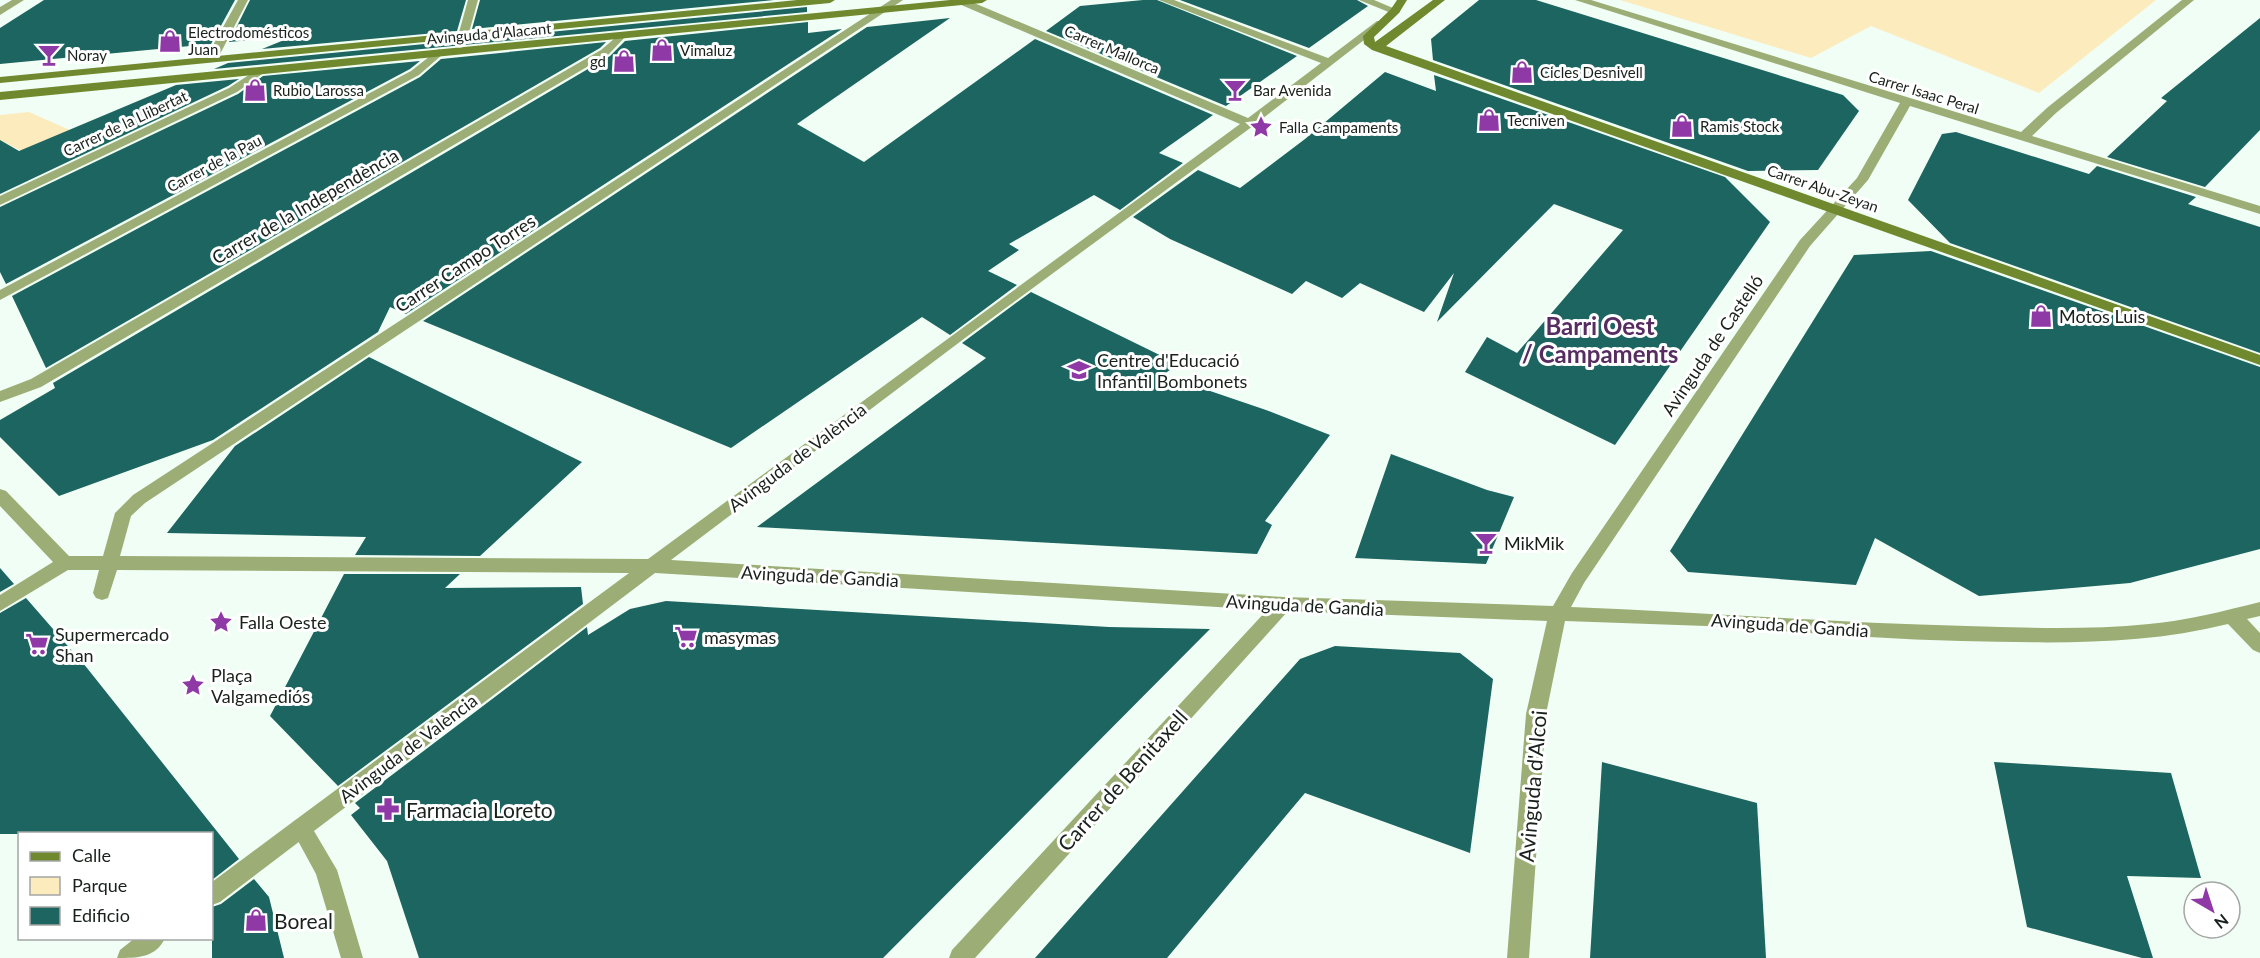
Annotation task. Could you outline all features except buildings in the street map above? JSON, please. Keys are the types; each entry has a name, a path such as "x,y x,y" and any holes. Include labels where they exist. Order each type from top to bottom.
{"main road":[{"name":"Avinguda d'Alacant","path":"0,80 830,0"},
{"name":"Avinguda d'Alacant","path":"0,96 982,0"},
{"name":"Avinguda de València","path":"1376,48 1370,44 1368,36 1395,11 1402,0"},
{"path":"1376,48 1440,0"},
{"name":"Carrer Abu-Zeyan","path":"1376,48 2260,360"}],"street":[{"path":"0,12 19,0"},
{"path":"212,58 243,0"},
{"path":"463,36 473,0"},
{"name":"Carrer Campo Torres","path":"102,593 123,513 139,499 898,0"},
{"path":"1164,0 1329,62"},
{"path":"1364,0 1395,11"},
{"name":"Carrer Isaac Peral","path":"1580,0 1906,103 2260,210"},
{"path":"2023,137 2052,110 2189,0"},
{"name":"Carrer Mallorca","path":"963,2 1249,123"},
{"name":"Avinguda de València","path":"213,894 1384,20"},
{"name":"Carrer de la Independència","path":"0,397 36,383 605,52 622,35"},
{"name":"Carrer de la Pau","path":"0,296 415,73 439,52"},
{"name":"Carrer de la Llibertat","path":"0,201 233,90 261,70"},
{"name":"Avinguda de Castelló","path":"1557,616 1578,578 1805,243 1862,180 1906,103"},
{"path":"2,499 65,563"},
{"name":"Avinguda de Gandia","path":"110,564 191,562 651,566 1284,604 1557,616 1705,619 1900,632 2053,636 2148,633 2260,609"},
{"path":"0,604 65,563 110,564"},
{"name":"Carrer de Benitaxell","path":"960,958 1284,604"},
{"name":"Avinguda d'Alcoi","path":"1518,958 1536,714 1557,616"},
{"path":"2232,616 2260,645"},
{"path":"302,828 326,870 352,958"},
{"path":"128,958 153,940"}],"green space":[{"path":"1620,0 2156,0 2039,93 1871,26 1811,58"},
{"path":"29,112 97,142 49,165 0,140 0,115"}],"place":[{"name":"Electrodomésticos Juan","path":"170,41"},
{"name":"Vimaluz","path":"662,50"},
{"name":"Noray","path":"49,55"},
{"name":"gd","path":"624,61"},
{"name":"Cicles Desnivell","path":"1522,72"},
{"name":"Rubio Larossa","path":"255,90"},
{"name":"Bar Avenida","path":"1235,90"},
{"name":"Tecniven","path":"1489,120"},
{"name":"Ramis Stock","path":"1682,126"},
{"name":"Falla Campaments","path":"1261,127"},
{"name":"Motos Luis","path":"2041,316"},
{"name":"Centre d'Educació Infantil Bombonets","path":"1079,370"},
{"name":"MikMik","path":"1486,543"},
{"name":"Falla Oeste","path":"221,622"},
{"name":"masymas","path":"686,637"},
{"name":"Supermercado Shan","path":"37,644"},
{"name":"Plaça Valgamediós","path":"193,685"},
{"name":"Farmacia Loreto","path":"388,809"},
{"name":"Boreal","path":"256,920"}],"district":[{"name":"Barri Oest / Campaments","path":"1600,339"}]}
